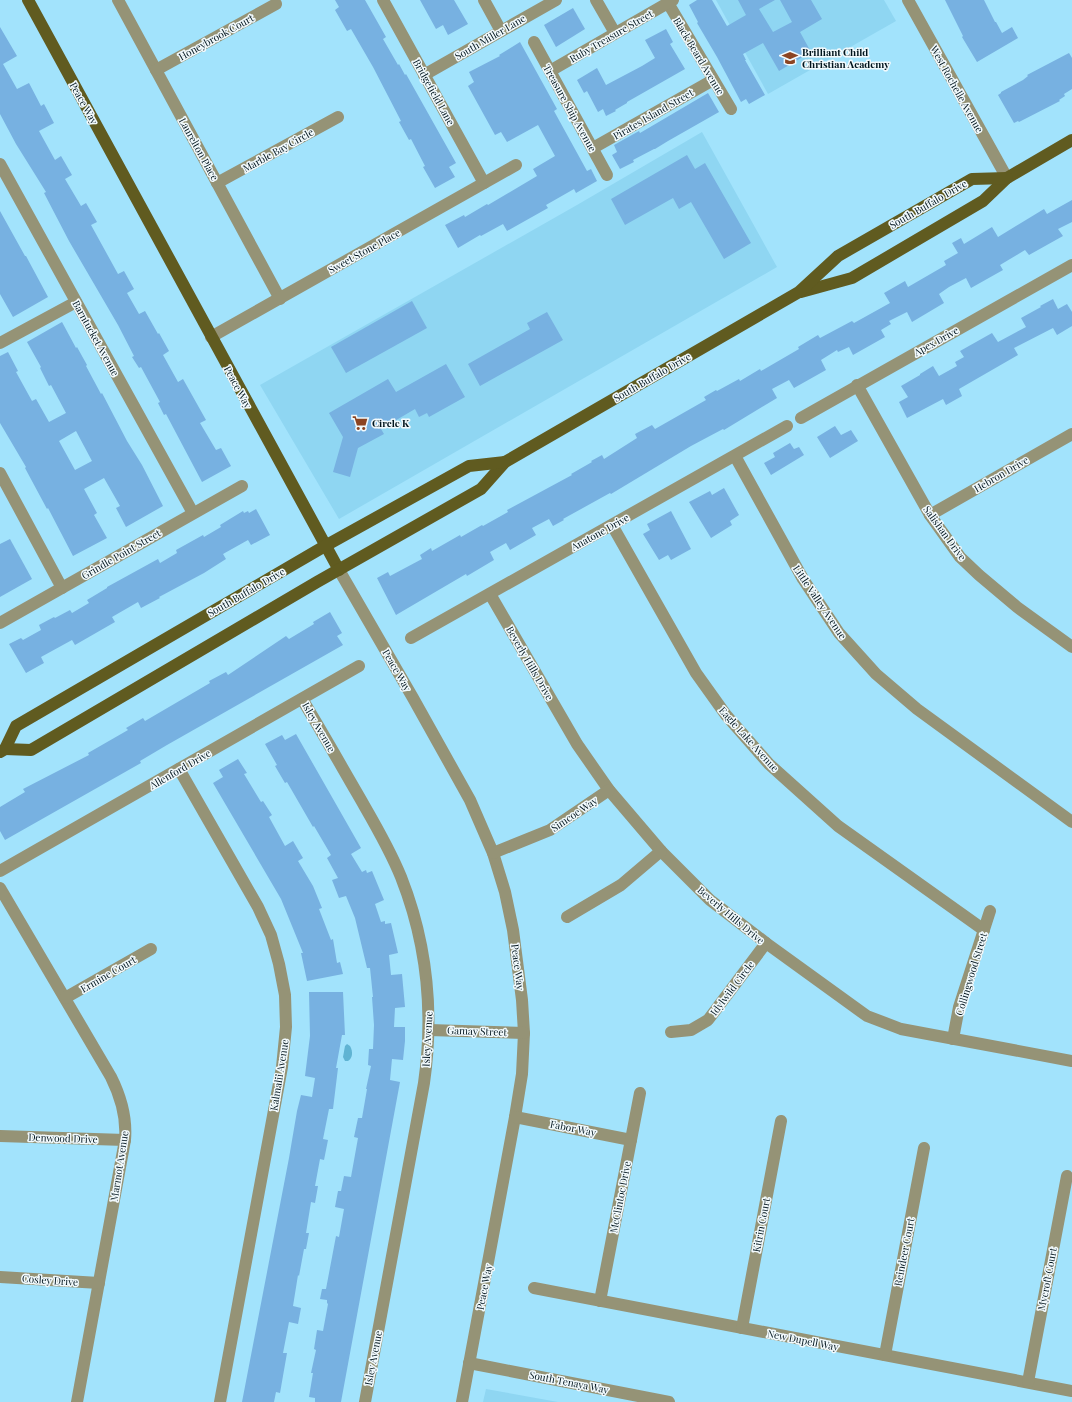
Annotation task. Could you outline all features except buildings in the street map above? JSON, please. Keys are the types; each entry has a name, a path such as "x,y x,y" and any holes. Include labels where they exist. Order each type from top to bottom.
{"main road":[{"name":"Peace Way","path":"28,0 339,570"},
{"name":"South Buffalo Drive","path":"799,292 852,278 983,201 1007,178 1072,140"},
{"name":"South Buffalo Drive","path":"505,462 469,466 326,546 16,726 2,747 31,750 339,570 481,490 505,462 799,292 838,256 972,179 1007,178"}],"street":[{"name":"Laurelton Place","path":"118,0 280,299"},
{"name":"Bridgefield Lane","path":"383,0 484,183"},
{"path":"484,0 501,31"},
{"name":"South Miller Lane","path":"424,75 556,0"},
{"path":"596,0 615,33"},
{"name":"West Rochelle Avenue","path":"908,0 1007,178"},
{"name":"Ruby Treasure Street","path":"550,71 670,1"},
{"name":"Black Beard Avenue","path":"670,1 713,80 731,109"},
{"name":"Honeybrook Court","path":"156,70 276,4"},
{"name":"Treasure Ship Avenue","path":"534,42 607,175"},
{"name":"Pirates Island Street","path":"592,148 713,80"},
{"name":"Marble Bay Circle","path":"217,183 338,117"},
{"name":"Barntucket Avenue","path":"0,164 193,513"},
{"name":"Sweet Stone Place","path":"211,337 516,165"},
{"name":"Apex Drive","path":"801,418 857,385 1072,265"},
{"path":"0,343 76,302"},
{"name":"Salishan Drive","path":"857,385 930,515 960,557 978,575 1017,607 1072,647"},
{"name":"Anatone Drive","path":"412,638 787,426"},
{"name":"Hebron Drive","path":"930,515 1072,434"},
{"name":"Little Valley Avenue","path":"735,456 803,579 839,632 876,674 916,709 1072,822"},
{"path":"0,473 62,588"},
{"name":"Grindle Point Street","path":"0,623 242,486"},
{"name":"Eagle Lake Avenue","path":"612,525 696,673 726,715 769,764 838,826 984,930"},
{"name":"Peace Way","path":"339,570 470,800 493,853 505,892 513,930 522,1000 524,1033 522,1074 462,1402"},
{"name":"Beverly Hills Drive","path":"490,594 576,744 609,790 661,851 710,900 766,944 866,1016 901,1029 1072,1061"},
{"name":"Allenford Drive","path":"0,871 359,666"},
{"name":"Isley Avenue","path":"302,699 384,841 401,876 414,915 420,941 428,995 429,1046 424,1083 365,1402"},
{"name":"Kalmalii Avenue","path":"179,769 265,921 280,964 285,995 286,1026 282,1067 220,1402"},
{"name":"Simcoe Way","path":"493,853 550,830 609,790"},
{"path":"567,917 621,885 661,851"},
{"name":"Marmot Avenue","path":"0,888 117,1089 126,1123 125,1140 100,1283 77,1402"},
{"name":"Collingwood Street","path":"953,1039 959,1007 990,911"},
{"name":"Idylwild Circle","path":"671,1032 691,1030 708,1020 766,944"},
{"name":"Ermine Court","path":"65,998 151,949"},
{"name":"Gamay Street","path":"429,1030 524,1033"},
{"name":"McClintoc Drive","path":"600,1301 640,1093"},
{"name":"Fabor Way","path":"515,1117 631,1140"},
{"name":"Kitrin Court","path":"742,1328 781,1121"},
{"name":"Denwood Drive","path":"0,1136 125,1140"},
{"name":"Reindeer Court","path":"885,1355 924,1148"},
{"name":"Mycroft Court","path":"1028,1382 1067,1176"},
{"name":"Cosley Drive","path":"0,1277 100,1283"},
{"name":"New Dupell Way","path":"534,1288 1072,1391"},
{"name":"South Tenaya Way","path":"470,1363 669,1402"}],"shaded area":[{"name":"Brilliant Child Christian Academy","path":"716,0 884,0 896,21 768,94"},
{"path":"702,132 777,267 339,519 260,385 577,205"},
{"path":"347,1044 351,1048 352,1054 350,1060 345,1061 343,1057 345,1046"},
{"path":"486,1389 558,1402 483,1402"}],"place":[{"name":"Brilliant Child Christian Academy","path":"790,58"},
{"name":"Circle K","path":"360,423"}]}
